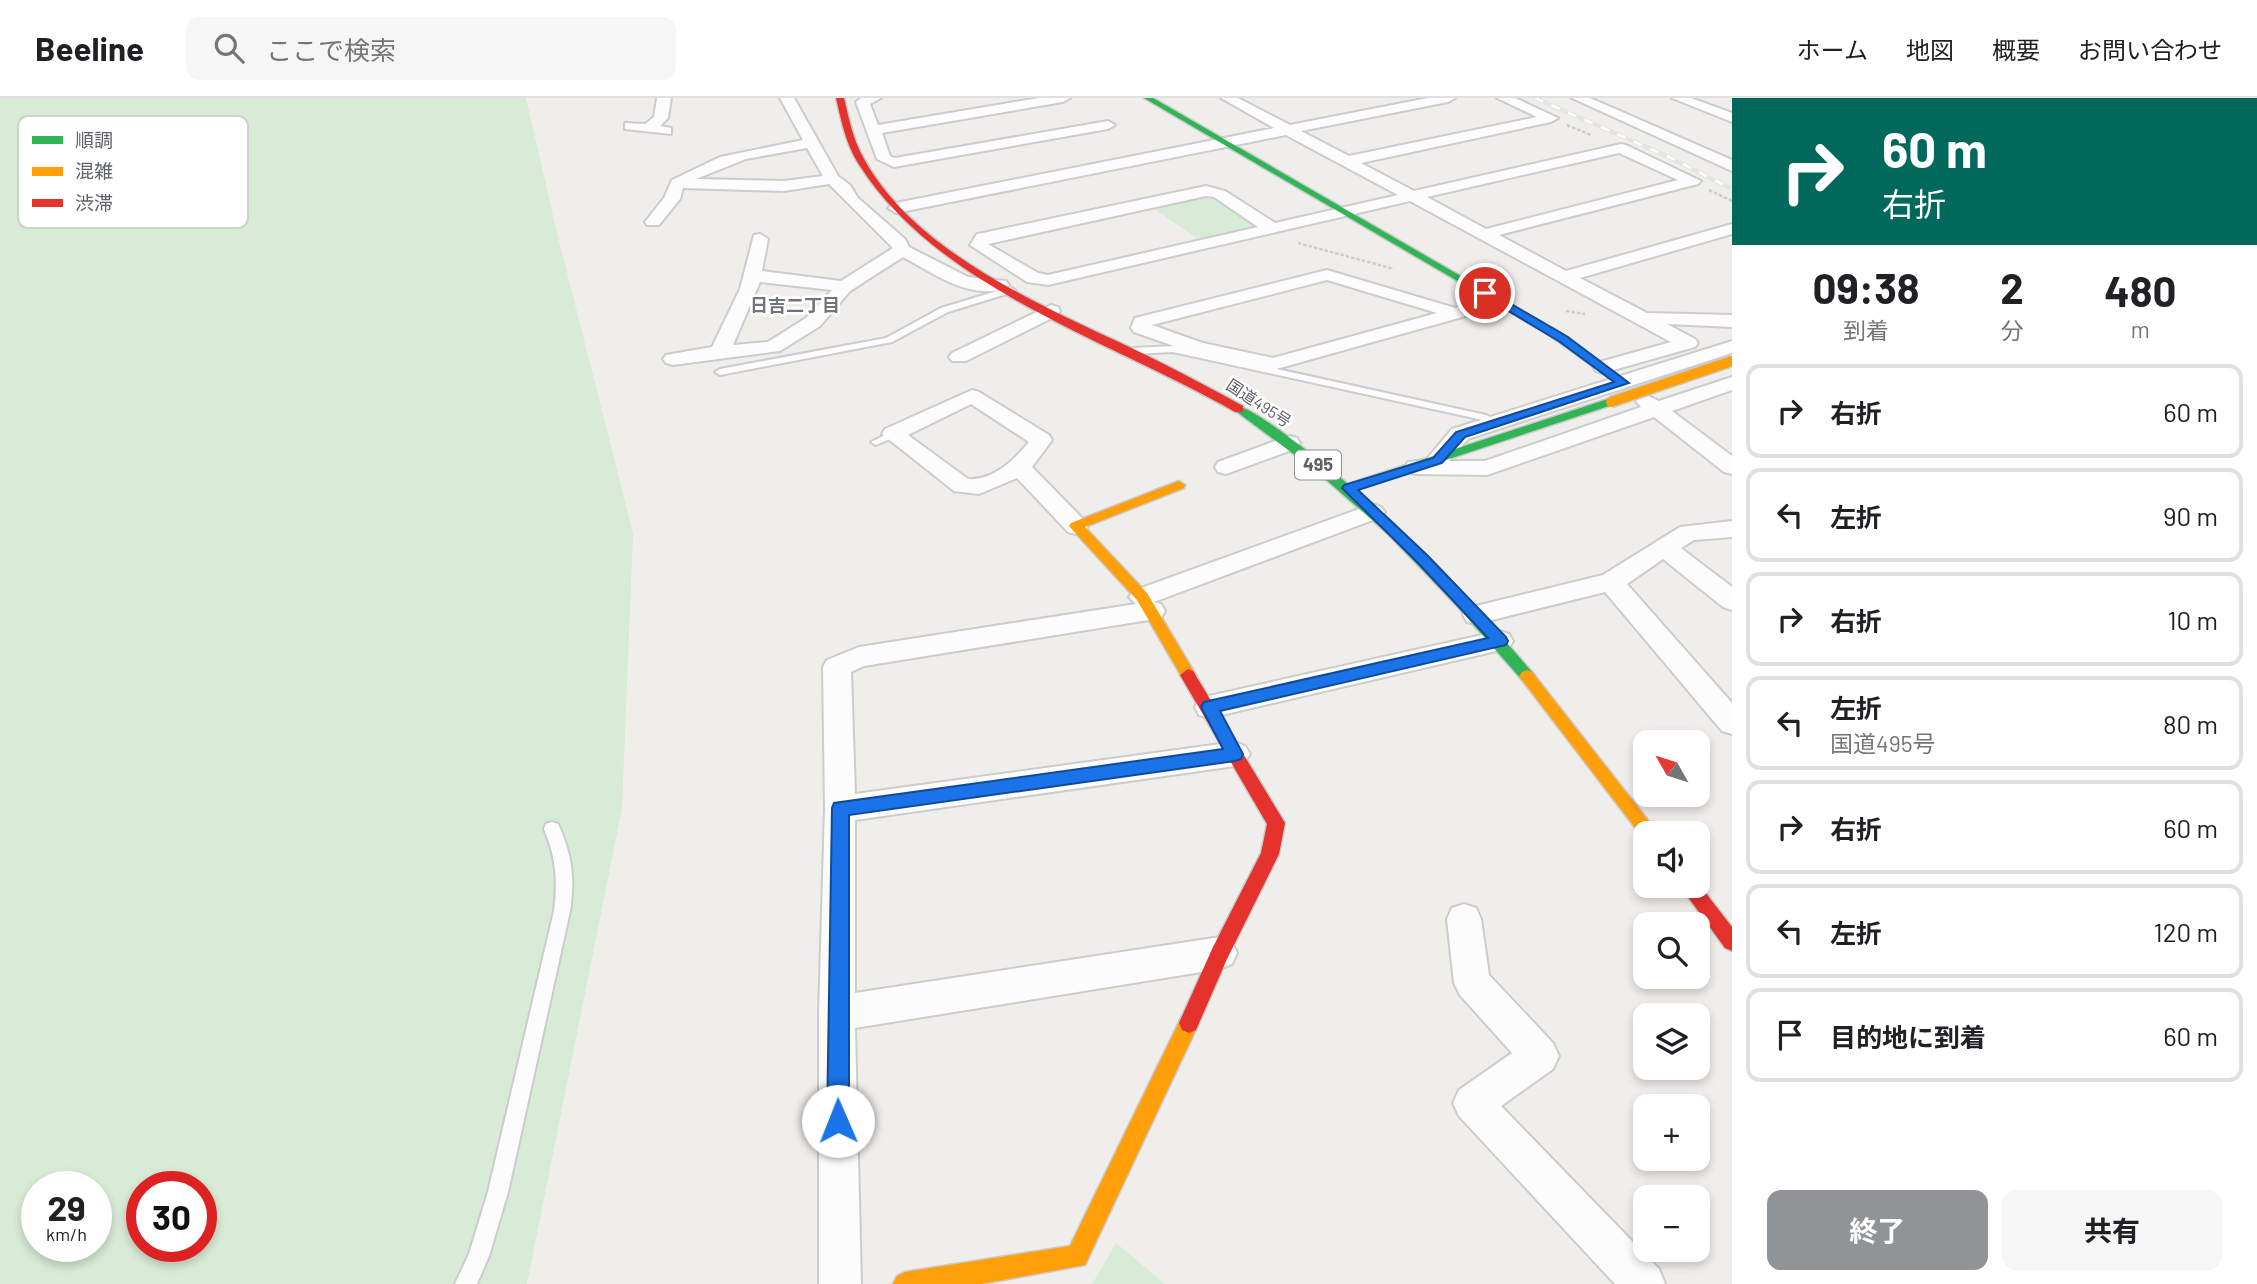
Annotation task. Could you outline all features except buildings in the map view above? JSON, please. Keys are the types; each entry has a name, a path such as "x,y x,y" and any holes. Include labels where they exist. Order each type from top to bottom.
{"main road":[{"name":"国道495号","path":"841,98 853,144 866,171 891,202 937,244 1005,288 1202,387 1289,443 1349,488 1500,641 1640,821"},
{"path":"1148,98 1499,301 1564,340 1623,383"},
{"path":"1349,488 1732,361"},
{"path":"905,1284 1077,1256 1166,1077 1220,953 1270,854 1276,822 1209,707 1147,604 1076,526 1179,485"},
{"path":"1698,898 1732,943"}],"street":[{"path":"649,128 661,118 664,98"},
{"path":"787,98 832,178 844,188 852,201 899,243 902,250 971,284 985,288 1005,288"},
{"path":"874,98 863,102 884,159 894,163 1108,125 1079,105"},
{"path":"874,130 1063,98"},
{"path":"1231,99 1250,98"},
{"path":"852,201 891,202 1225,142 1448,98"},
{"path":"1504,98 1551,118"},
{"path":"1579,98 1732,166"},
{"path":"1679,98 1732,118"},
{"path":"1231,99 1688,343 1602,367"},
{"path":"1348,161 1551,118"},
{"path":"630,126 666,131"},
{"path":"653,222 672,198 677,183 706,166 756,152 811,143"},
{"path":"1264,230 1219,194 1206,191 984,238 978,245 1033,278 1048,280 1621,148 1693,181 1484,234"},
{"path":"677,183 784,186 832,178"},
{"path":"1564,277 1732,229"},
{"path":"720,352 749,289 760,239"},
{"path":"673,359 773,347 813,322 844,287 902,250"},
{"path":"1453,314 1440,307 1326,275 1142,322 1141,328 1198,348 1273,364 1453,314 1499,301"},
{"path":"752,276 813,281 844,287"},
{"path":"959,357 1051,311"},
{"path":"1641,317 1732,321"},
{"path":"1437,460 1461,435 1732,347"},
{"path":"1623,383 1732,467"},
{"path":"1416,467 1487,468 1732,383"},
{"path":"972,396 1041,440 1020,468 979,487 962,486 885,438 972,396"},
{"path":"1226,467 1289,443"},
{"path":"1020,468 1076,526"},
{"path":"840,1284 837,1013 840,808 837,667 859,657 1147,604 1373,512"},
{"path":"1476,615 1611,582 1689,533 1732,529"},
{"path":"1664,547 1732,601"},
{"path":"1611,582 1732,723"},
{"path":"1209,707 1500,641"},
{"path":"840,808 1235,754"},
{"path":"1465,919 1472,983 1540,1056 1472,1103 1644,1284"},
{"path":"837,1013 1220,953"}],"lane":[{"path":"720,372 890,340 924,320 1005,288"},
{"path":"1134,351 1173,349 1486,418 1497,423"},
{"path":"466,1284 479,1256 498,1192 562,911 567,876 562,849 552,829"}],"path":[{"path":"1551,118 1621,148"},
{"path":"1264,230 1404,272"}],"green space":[{"path":"0,98 526,98 557,233 633,533 622,808 527,1284 0,1284"},
{"path":"1211,196 1261,228 1201,241 1153,208"},
{"path":"1116,1243 1165,1284 1090,1284"}],"railway":[{"path":"1535,98 1669,157 1732,189"}],"traffic: fast":[{"path":"1148,98 1549,330"},
{"path":"1349,488 1611,402"},
{"path":"1239,409 1320,467 1393,531 1462,601 1527,676"}],"traffic: slow":[{"path":"1611,402 1732,361"},
{"path":"1179,485 1076,526 1142,597 1188,675"},
{"path":"1527,676 1640,821"},
{"path":"905,1284 1077,1257 1189,1023"}],"traffic: jam":[{"path":"840,98 851,139 862,163 893,205 933,242 981,275 1033,304 1193,383 1239,409"},
{"path":"1549,330 1623,383"},
{"path":"1188,675 1276,823 1270,854 1220,953 1189,1023"},
{"path":"1698,898 1732,942"}],"district":[{"name":"日吉二丁目","path":"795,306"}],"route":[{"path":"838,1121 840,808 1235,754 1209,707 1500,641 1423,559 1349,488 1437,460 1461,435 1623,383 1564,340 1485,293"}]}
